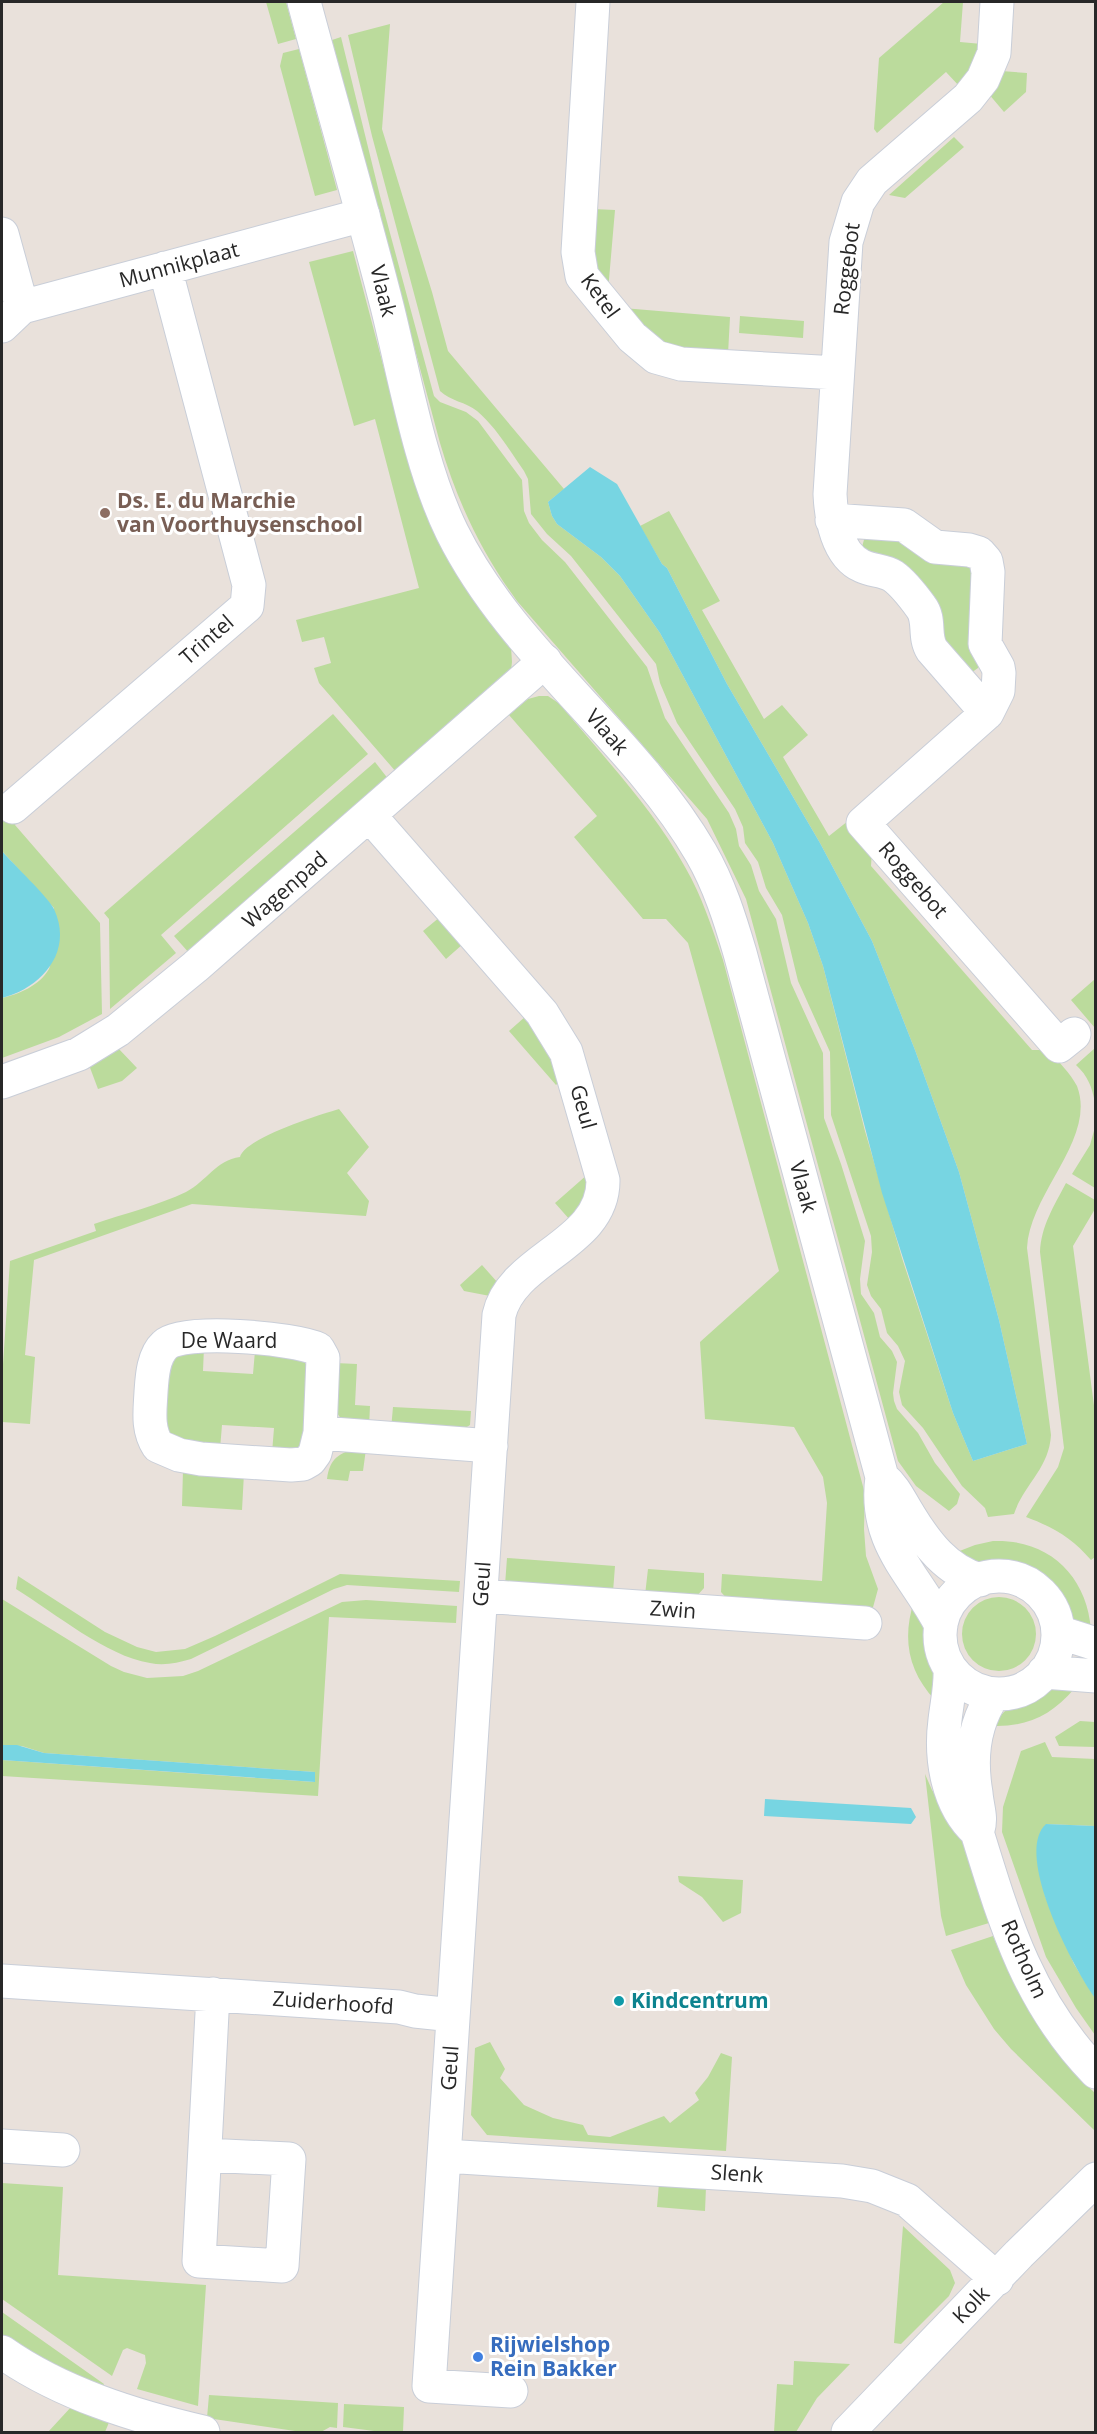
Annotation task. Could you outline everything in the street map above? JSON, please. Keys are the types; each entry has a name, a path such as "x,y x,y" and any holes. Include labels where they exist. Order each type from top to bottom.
{"street":[{"name":"Vlaak","path":"304,2 363,215 424,452 452,532 490,593 545,661 660,793 686,830 714,878 740,953 882,1477 881,1509 888,1536 909,1577 928,1601 941,1625"},
{"name":"Ketel","path":"593,2 578,252 582,276 632,337 648,353 662,360 681,364 837,373"},
{"name":"Roggebot","path":"987,713 929,645 926,614 920,606 893,576 854,562 846,551 832,520 830,494 846,242 858,202 872,181 979,85 994,53 997,2"},
{"name":"Munnikplaat","path":"12,316 165,268 363,215"},
{"path":"2,234 12,316"},
{"name":"Trintel","path":"13,807 247,606 249,585 165,268"},
{"name":"Roggebot","path":"832,520 904,525 935,547 969,550 983,557 988,572 985,644 998,667 998,691 987,713 863,823 1059,1046 1074,1034"},
{"name":"Wagenpad","path":"2,1082 79,1054 118,1030 170,989 545,661"},
{"name":"Geul","path":"370,816 534,1004 558,1036 571,1063 603,1180 603,1197 594,1216 515,1285 503,1303 499,1315 429,2386 511,2391"},
{"name":"De Waard","path":"196,1336 286,1341 318,1348 323,1358 320,1433 315,1453 303,1464 201,1459 166,1451 158,1446 150,1429 153,1373 160,1350 174,1339 196,1336"},
{"path":"320,1433 491,1446"},
{"name":"Vlaak","path":"882,1477 893,1486 921,1533 945,1561 966,1576 980,1580"},
{"path":"1006,1577 1032,1586 1050,1606 1058,1632 1055,1654 1044,1672 1027,1687 1017,1691 994,1694 969,1686 951,1668 942,1648 941,1625 948,1606 961,1590 980,1580 1006,1577"},
{"name":"Zwin","path":"481,1596 865,1623"},
{"path":"1058,1632 1095,1644"},
{"name":"Rotholm","path":"951,1668 951,1686 945,1719 944,1765 958,1808 966,1822 977,1832 1016,1952 1047,2009 1095,2072"},
{"path":"1044,1672 1095,1676"},
{"name":"Rotholm","path":"977,1832 981,1820 973,1773 975,1739 979,1721 994,1694"},
{"name":"Zuiderhoofd","path":"2,1981 399,2007 453,2015"},
{"path":"205,2155 213,1994"},
{"path":"2,2146 63,2150"},
{"name":"Slenk","path":"445,2156 842,2181 872,2186 895,2194 915,2205 997,2279"},
{"name":"Kolk","path":"849,2433 1095,2179"},
{"path":"2,2352 47,2379 77,2393 187,2431"}],"green space":[{"path":"266,2 286,2 296,39 278,44"},
{"path":"944,2 963,2 960,42 982,44 960,87 946,72 877,133 874,129 879,58"},
{"path":"390,24 382,129 448,351 564,489 548,502 557,524 601,557 620,576 660,633 773,843 808,923 823,966 865,1131 902,1258 953,1413 973,1461 1027,1444 999,1320 959,1172 915,1050 872,941 820,843 727,684 667,568 662,564 640,526 669,511 720,601 702,610 764,719 782,705 808,735 783,757 829,836 848,821 872,850 871,866 1032,1050 1048,1050 1077,1086 1081,1106 1078,1126 1071,1146 1039,1207 1031,1227 1027,1248 1051,1435 1046,1457 1018,1503 1014,1514 988,1517 985,1508 962,1486 923,1428 902,1405 899,1392 905,1361 898,1346 887,1333 881,1309 871,1296 867,1285 872,1252 871,1236 831,1115 830,1052 798,981 782,915 766,888 758,862 745,843 743,827 735,809 677,723 660,683 656,664 571,556 547,534 531,514 528,479 508,447 477,411 440,391 372,136 348,35"},
{"path":"341,37 380,196 434,396 440,402 466,412 478,421 522,480 524,511 529,523 542,540 565,562 647,667 665,718 729,813 736,829 739,846 751,865 759,891 776,919 791,983 823,1053 824,1118 865,1241 860,1279 861,1294 874,1313 880,1337 892,1351 897,1362 893,1393 897,1409 918,1433 935,1463 960,1494 957,1504 949,1511 916,1486 898,1461 746,899 707,819 517,601 481,545 462,506 440,443 332,40"},
{"path":"299,49 337,190 315,196 280,66 283,53"},
{"path":"1001,71 1027,73 1026,92 1004,112 988,93"},
{"path":"954,137 964,147 905,198 889,195"},
{"path":"593,209 615,210 608,291 601,282 592,252"},
{"path":"353,251 405,448 467,589 511,647 511,670 397,773 319,683 314,668 331,663 324,637 302,642 296,620 419,588 375,419 354,426 309,262"},
{"path":"623,308 730,317 728,354 673,351"},
{"path":"740,316 804,321 803,338 739,333"},
{"path":"900,535 974,565 980,659 978,668 968,675 890,563 862,547 865,536"},
{"path":"548,696 560,704 658,824 697,889 711,924 723,960 865,1494 866,1556 878,1589 872,1611 729,1601 721,1592 722,1574 822,1581 827,1503 823,1477 794,1427 705,1419 700,1342 779,1271 688,943 666,919 643,919 574,837 597,816 509,715 528,699"},
{"path":"333,714 368,754 161,935 176,953 110,1009 109,919 104,913"},
{"path":"375,762 389,780 190,954 174,936"},
{"path":"2,800 18,820 15,825 100,923 102,1014 59,1037 2,1058 2,998 28,988 40,980 49,969 54,908 2,851"},
{"path":"440,917 463,944 446,959 423,931"},
{"path":"1095,979 1095,1028 1071,1000"},
{"path":"526,1016 538,1030 561,1080 556,1085 509,1031"},
{"path":"118,1048 137,1068 122,1081 98,1089 89,1065"},
{"path":"1095,1048 1095,1103 1089,1082 1076,1065"},
{"path":"339,1109 369,1147 347,1173 369,1201 366,1216 192,1204 34,1260 25,1355 35,1357 30,1424 2,1422 2,1379 10,1261 96,1231 94,1224 186,1192 224,1162 240,1157 255,1142 284,1128"},
{"path":"1095,1127 1095,1188 1072,1174 1090,1145"},
{"path":"588,1174 588,1193 570,1220 555,1203"},
{"path":"1066,1183 1095,1200 1095,1209 1073,1246 1095,1413 1095,1557 1091,1560 1077,1545 1062,1534 1026,1517 1058,1467 1064,1448 1040,1252 1046,1225"},
{"path":"482,1265 498,1283 490,1296 464,1291 460,1285"},
{"path":"204,1347 203,1371 253,1374 255,1351 286,1353 305,1363 309,1369 307,1428 298,1447 289,1453 272,1453 274,1428 222,1425 220,1449 168,1439 160,1419 164,1368 174,1353"},
{"path":"335,1363 357,1364 355,1405 370,1406 369,1427 350,1424 342,1420 337,1413 333,1397"},
{"path":"393,1407 471,1411 470,1425 462,1430 391,1429"},
{"path":"358,1448 366,1449 363,1471 350,1471 348,1481 327,1479 330,1466 336,1458"},
{"path":"183,1470 244,1473 242,1510 182,1506"},
{"path":"993,1541 1031,1546 1061,1564 1073,1577 1082,1593 1088,1610 1091,1630 1074,1620 1053,1590 1029,1571 998,1563 975,1562 957,1552"},
{"path":"507,1558 615,1566 613,1592 505,1585"},
{"path":"648,1569 704,1573 704,1588 695,1598 645,1595"},
{"path":"340,1574 460,1581 459,1592 347,1585 334,1589 191,1659 160,1664 133,1659 116,1652 16,1589 18,1576 105,1632 137,1647 156,1652 185,1649"},
{"path":"992,1597 1006,1597 1020,1603 1030,1613 1036,1627 1034,1648 1020,1665 1006,1671 992,1671 978,1665 968,1655 962,1641 962,1627 968,1613 978,1603"},
{"path":"2,1599 111,1666 147,1678 183,1676 198,1671 342,1602 366,1600 457,1606 456,1623 329,1617 318,1796 2,1776 2,1760 314,1782 315,1772 44,1753 22,1746 2,1745"},
{"path":"914,1601 926,1618 937,1667 935,1700 919,1678 910,1654 908,1628"},
{"path":"1059,1685 1074,1689 1048,1712 1028,1722 993,1726 1013,1705 1040,1691"},
{"path":"1080,1721 1095,1722 1095,1747 1059,1746 1055,1737"},
{"path":"1045,1742 1052,1757 1095,1759 1095,1826 1046,1824 1044,1888 1045,1896 1074,1964 1095,1998 1095,2035 1046,1957 1002,1832 1003,1807 1021,1751"},
{"path":"925,1774 932,1790 960,1834 989,1923 946,1936 941,1916"},
{"path":"678,1876 743,1880 741,1913 723,1922 702,1897 679,1882"},
{"path":"993,1936 1012,1979 1035,2021 1063,2059 1095,2093 1094,2130 1011,2049 994,2029 966,1985 951,1950"},
{"path":"490,2042 505,2069 500,2078 524,2105 553,2118 583,2125 588,2135 610,2137 664,2116 670,2123 699,2100 695,2093 708,2077 721,2053 732,2057 726,2151 487,2135 471,2115 475,2048"},
{"path":"2,2183 63,2187 58,2275 206,2285 198,2406 137,2389 146,2363 145,2355 127,2348 123,2350 112,2376 2,2299"},
{"path":"659,2183 706,2187 705,2211 657,2207"},
{"path":"903,2226 950,2270 955,2283 949,2296 901,2344 894,2343"},
{"path":"2,2312 104,2384 103,2387 26,2351 2,2334"},
{"path":"794,2361 850,2364 817,2398 796,2432 774,2432 777,2384 793,2385"},
{"path":"209,2395 338,2403 337,2428 330,2427 321,2432 302,2432 207,2418"},
{"path":"344,2404 404,2407 403,2432 343,2427"},
{"path":"72,2406 110,2420 105,2432 48,2432"}],"water":[{"path":"590,467 617,484 662,564 667,568 727,684 820,843 872,941 915,1050 959,1172 999,1320 1027,1444 973,1461 953,1413 882,1193 823,966 808,923 773,843 660,633 620,576 601,557 557,524 552,516 548,502"},
{"path":"2,851 54,909 59,925 60,940 57,953 41,977 16,993 2,998"},
{"path":"2,1745 17,1745 44,1753 315,1772 315,1782 2,1760"},
{"path":"765,1799 911,1808 916,1817 911,1824 764,1816"},
{"path":"1046,1824 1095,1826 1095,1998 1062,1938 1041,1885 1037,1860 1038,1839"}],"place":[{"name":"Ds. E. du Marchie van Voorthuysenschool","path":"105,513"},
{"name":"Kindcentrum","path":"619,2001"},
{"name":"Rijwielshop Rein Bakker","path":"478,2357"}]}
